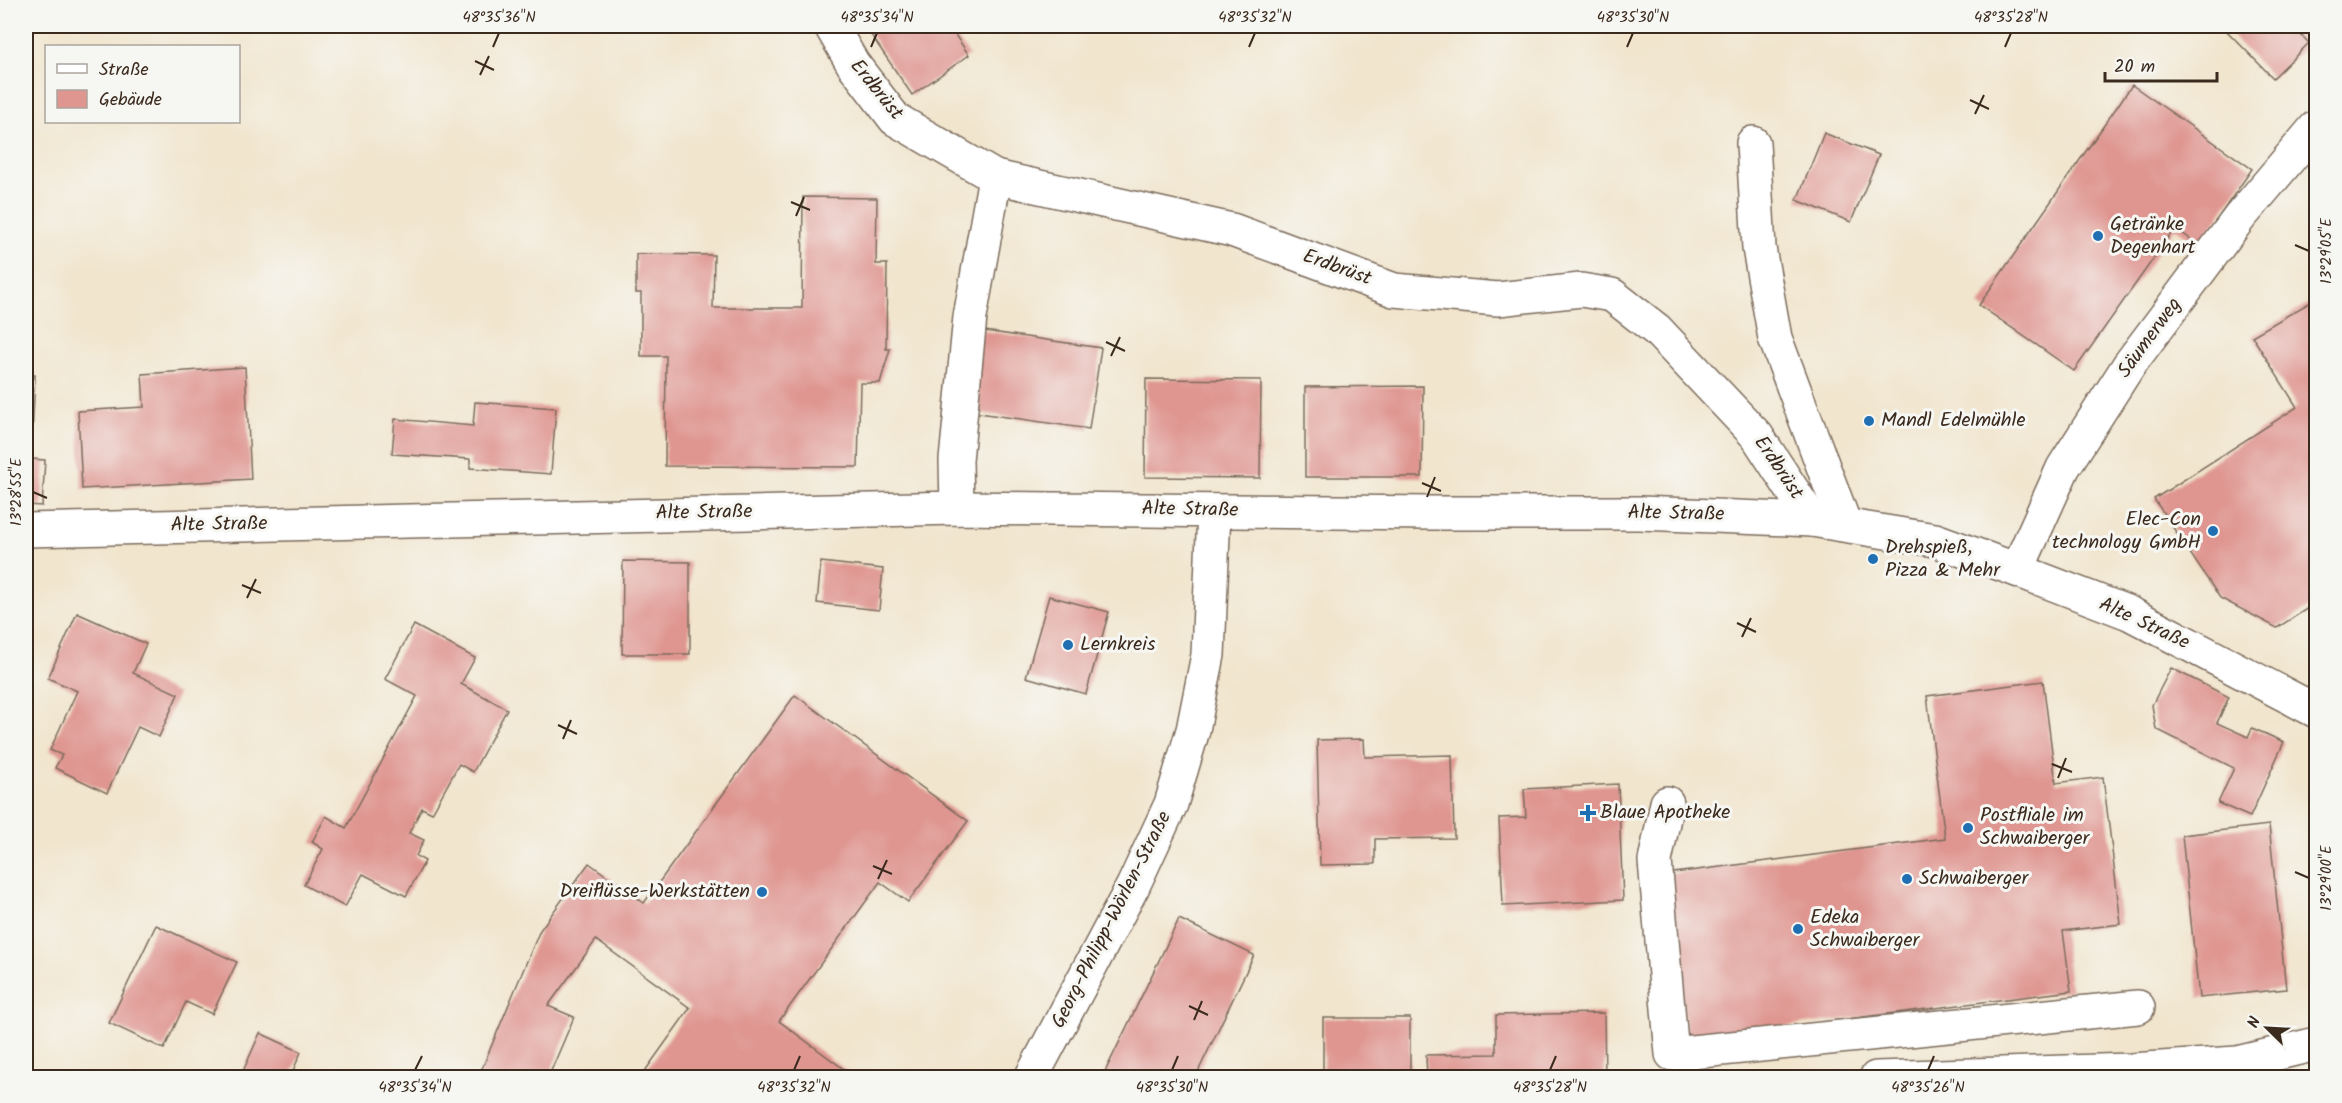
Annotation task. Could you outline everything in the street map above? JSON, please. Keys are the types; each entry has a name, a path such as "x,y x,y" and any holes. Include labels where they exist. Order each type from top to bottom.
{"street":[{"name":"Erdbrüst","path":"831,26 853,64 895,119 995,177 1232,230 1394,290 1498,299 1581,290 1612,295 1657,330 1757,436 1812,520"},
{"name":"Säumerweg","path":"2017,570 2063,468 2129,365 2240,217 2316,127"},
{"path":"1753,143 1759,248 1775,338 1845,525"},
{"path":"957,508 956,460 970,317 995,177"},
{"name":"Alte Straße","path":"26,530 957,508 1640,513 1812,520 1935,540 2017,570 2129,613 2316,711"},
{"name":"Georg-Philipp-Wörlen-Straße","path":"1030,1077 1133,886 1171,804 1193,730 1208,655 1214,511"},
{"path":"1667,803 1655,861 1672,1053 2138,1007"},
{"path":"1876,1077 2131,1070 2226,1064 2316,1044"}],"building":[{"path":"865,26 949,26 969,55 912,95"},
{"path":"2222,26 2292,26 2309,43 2273,78"},
{"name":"Getränke Degenhart","path":"2132,85 2252,169 2199,245 2175,228 2074,371 1979,305"},
{"path":"1824,133 1879,155 1851,222 1797,200"},
{"path":"803,197 877,198 876,264 887,264 886,349 890,349 880,383 860,383 858,467 665,466 666,356 641,356 641,293 636,293 636,254 714,255 713,308 802,308"},
{"path":"2316,299 2316,603 2277,628 2220,598 2154,499 2297,407 2252,336"},
{"path":"978,330 1101,348 1089,429 966,411"},
{"path":"245,367 251,479 82,489 78,411 144,407 142,374"},
{"path":"26,375 35,375 31,459 45,460 42,506 26,505"},
{"path":"1146,379 1261,380 1260,478 1145,477"},
{"path":"1423,386 1422,477 1305,477 1305,387"},
{"path":"475,402 556,408 551,474 470,468 470,459 392,454 395,419 473,426"},
{"path":"623,561 690,562 690,654 622,654"},
{"path":"821,562 883,569 879,610 817,603"},
{"name":"Lernkreis","path":"1049,596 1109,612 1086,694 1026,677"},
{"path":"77,613 146,644 133,673 178,694 159,737 138,727 107,793 55,768 62,755 50,750 77,691 48,678"},
{"path":"414,625 475,658 461,684 507,709 473,772 459,764 432,813 422,808 409,833 424,840 416,856 425,861 406,896 363,874 345,907 304,885 323,849 312,842 326,816 346,828 417,696 385,679"},
{"path":"2171,668 2229,697 2217,723 2248,737 2252,728 2284,742 2250,817 2218,803 2234,768 2156,729 2152,705"},
{"path":"2043,681 2056,783 2103,777 2121,924 2063,931 2071,991 1687,1039 1666,874 1945,838 1927,696"},
{"name":"Dreiflüsse-Werkstätten","path":"795,695 968,821 908,902 880,882 779,1021 856,1078 640,1078 690,1008 596,940 548,1006 574,1017 548,1078 478,1078 540,930 589,863 644,903"},
{"path":"1364,739 1365,757 1452,755 1454,838 1375,839 1375,864 1320,865 1317,740"},
{"path":"1618,784 1623,900 1503,906 1499,818 1526,817 1524,789"},
{"path":"2269,825 2286,989 2199,998 2182,835"},
{"path":"1179,919 1254,955 1195,1078 1102,1078"},
{"path":"156,925 237,962 212,1014 186,1002 164,1049 109,1023"},
{"path":"1604,1013 1605,1078 1427,1078 1426,1055 1496,1054 1496,1015"},
{"path":"1323,1018 1410,1018 1410,1078 1323,1078"},
{"path":"260,1033 301,1052 290,1078 240,1078"}],"place":[{"name":"Getränke Degenhart","path":"2098,236"},
{"name":"Mandl Edelmühle","path":"1869,421"},
{"name":"Elec-Con technology GmbH","path":"2213,531"},
{"name":"Drehspieß, Pizza & Mehr","path":"1873,559"},
{"name":"Lernkreis","path":"1068,645"},
{"name":"Blaue Apotheke","path":"1588,813"},
{"name":"Postfliale im Schwaiberger","path":"1968,828"},
{"name":"Schwaiberger","path":"1907,879"},
{"name":"Dreiflüsse-Werkstätten","path":"762,892"},
{"name":"Edeka Schwaiberger","path":"1798,929"}]}
